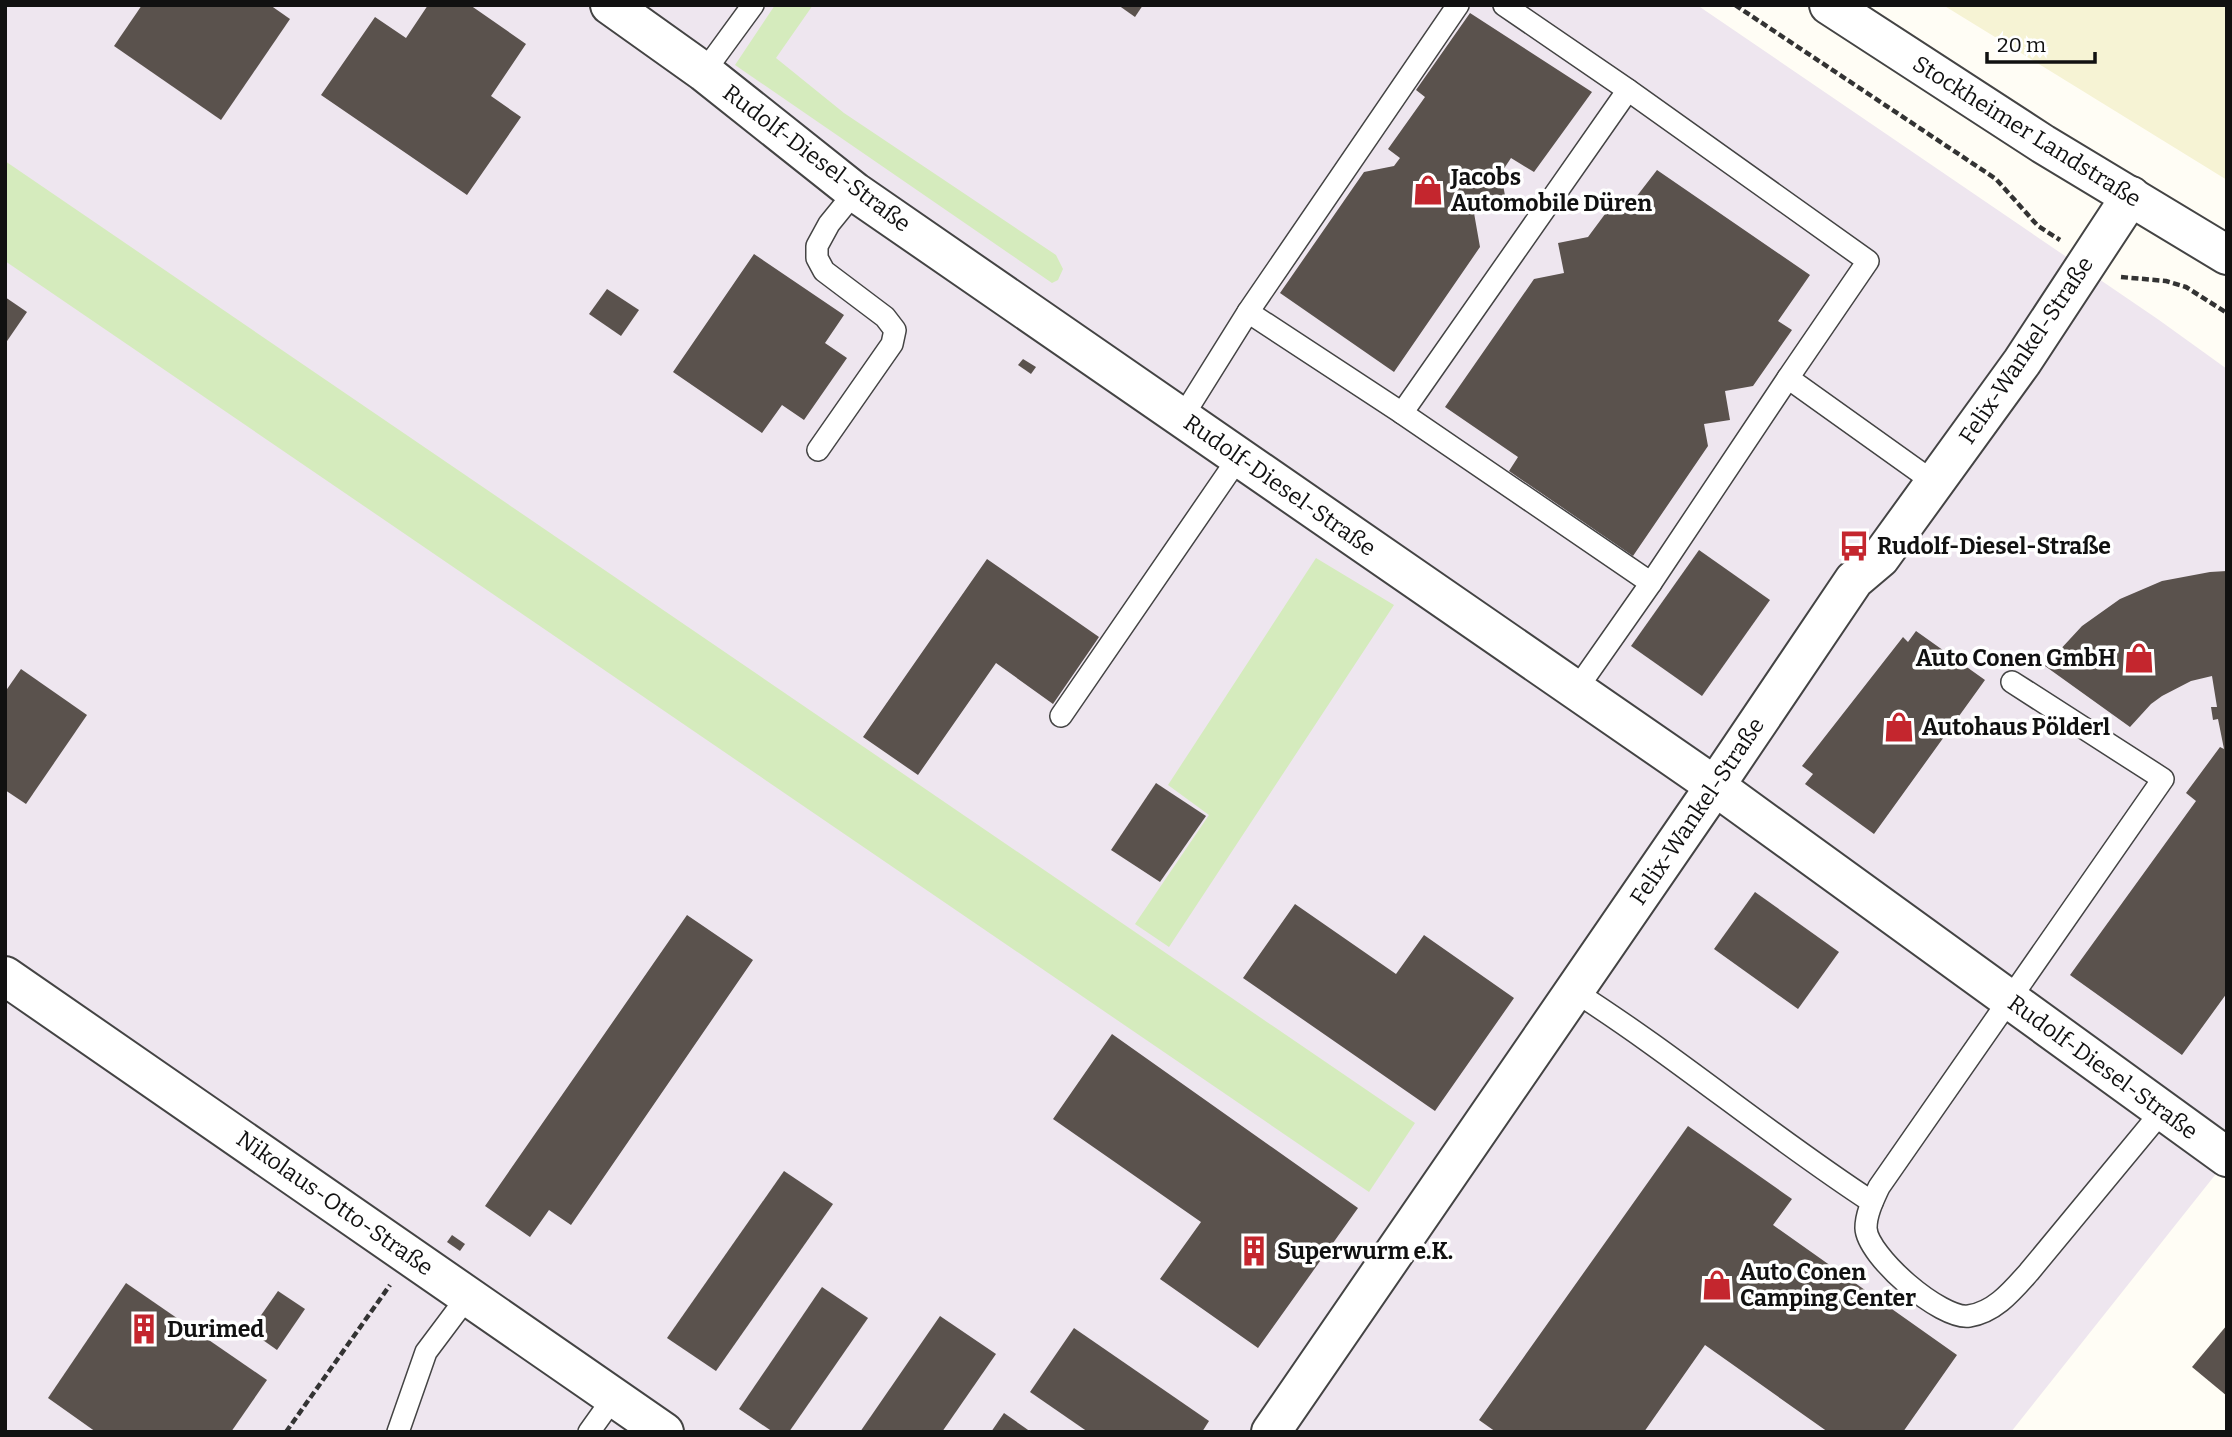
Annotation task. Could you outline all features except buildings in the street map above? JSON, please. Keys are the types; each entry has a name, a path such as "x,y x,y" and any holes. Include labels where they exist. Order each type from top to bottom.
{"street":[{"name":"Rudolf-Diesel-Straße","path":"610,5 704,72 855,192 1715,786 2227,1157"},
{"name":"Stockheimer Landstraße","path":"1829,5 2043,144 2227,255"},
{"name":"Felix-Wankel-Straße","path":"1271,1432 1854,580 1880,558 1935,483 2022,362 2131,196"},
{"name":"Nikolaus-Otto-Straße","path":"5,976 664,1432"}],"lane":[{"path":"704,72 753,5"},
{"path":"1183,416 1248,312 1458,5"},
{"path":"1504,5 1868,261 1576,690"},
{"path":"1402,413 1628,90"},
{"path":"818,450 892,344 895,330 885,317 824,271 817,258 817,246 823,235 855,192"},
{"path":"1248,312 1402,413 1651,583"},
{"path":"1788,377 1935,483"},
{"path":"1061,716 1239,457"},
{"path":"2012,682 2163,779 1871,1202 1866,1230 1879,1256 1925,1298 1944,1310 1965,1317 1984,1312 2006,1298 2163,1110"},
{"path":"1574,991 1614,1016 1812,1163 1871,1202"},
{"path":"398,1432 426,1352 468,1296"},
{"path":"589,1432 614,1397"}],"path":[{"path":"1735,5 1997,179 2038,226 2089,258 2122,278 2166,281 2186,287 2227,313"},
{"path":"286,1432 411,1256"}],"shaded area":[{"path":"5,5 1697,5 2227,369 2227,1160 2011,1432 5,1432"},
{"path":"1943,5 2227,5 2227,180"}],"green space":[{"path":"775,5 813,5 776,58 844,113 1056,255 1063,269 1058,280 1052,283 735,65"},
{"path":"5,161 1415,1123 1369,1192 5,261"},
{"path":"1316,558 1394,605 1169,947 1135,924 1209,815 1168,785"}],"place":[{"name":"Jacobs Automobile Düren","path":"1428,190"},
{"name":"Rudolf-Diesel-Straße","path":"1854,546"},
{"name":"Auto Conen GmbH","path":"2139,658"},
{"name":"Autohaus Pölderl","path":"1899,727"},
{"name":"Superwurm e.K.","path":"1254,1251"},
{"name":"Auto Conen Camping Center","path":"1717,1285"},
{"name":"Durimed","path":"144,1329"}]}
